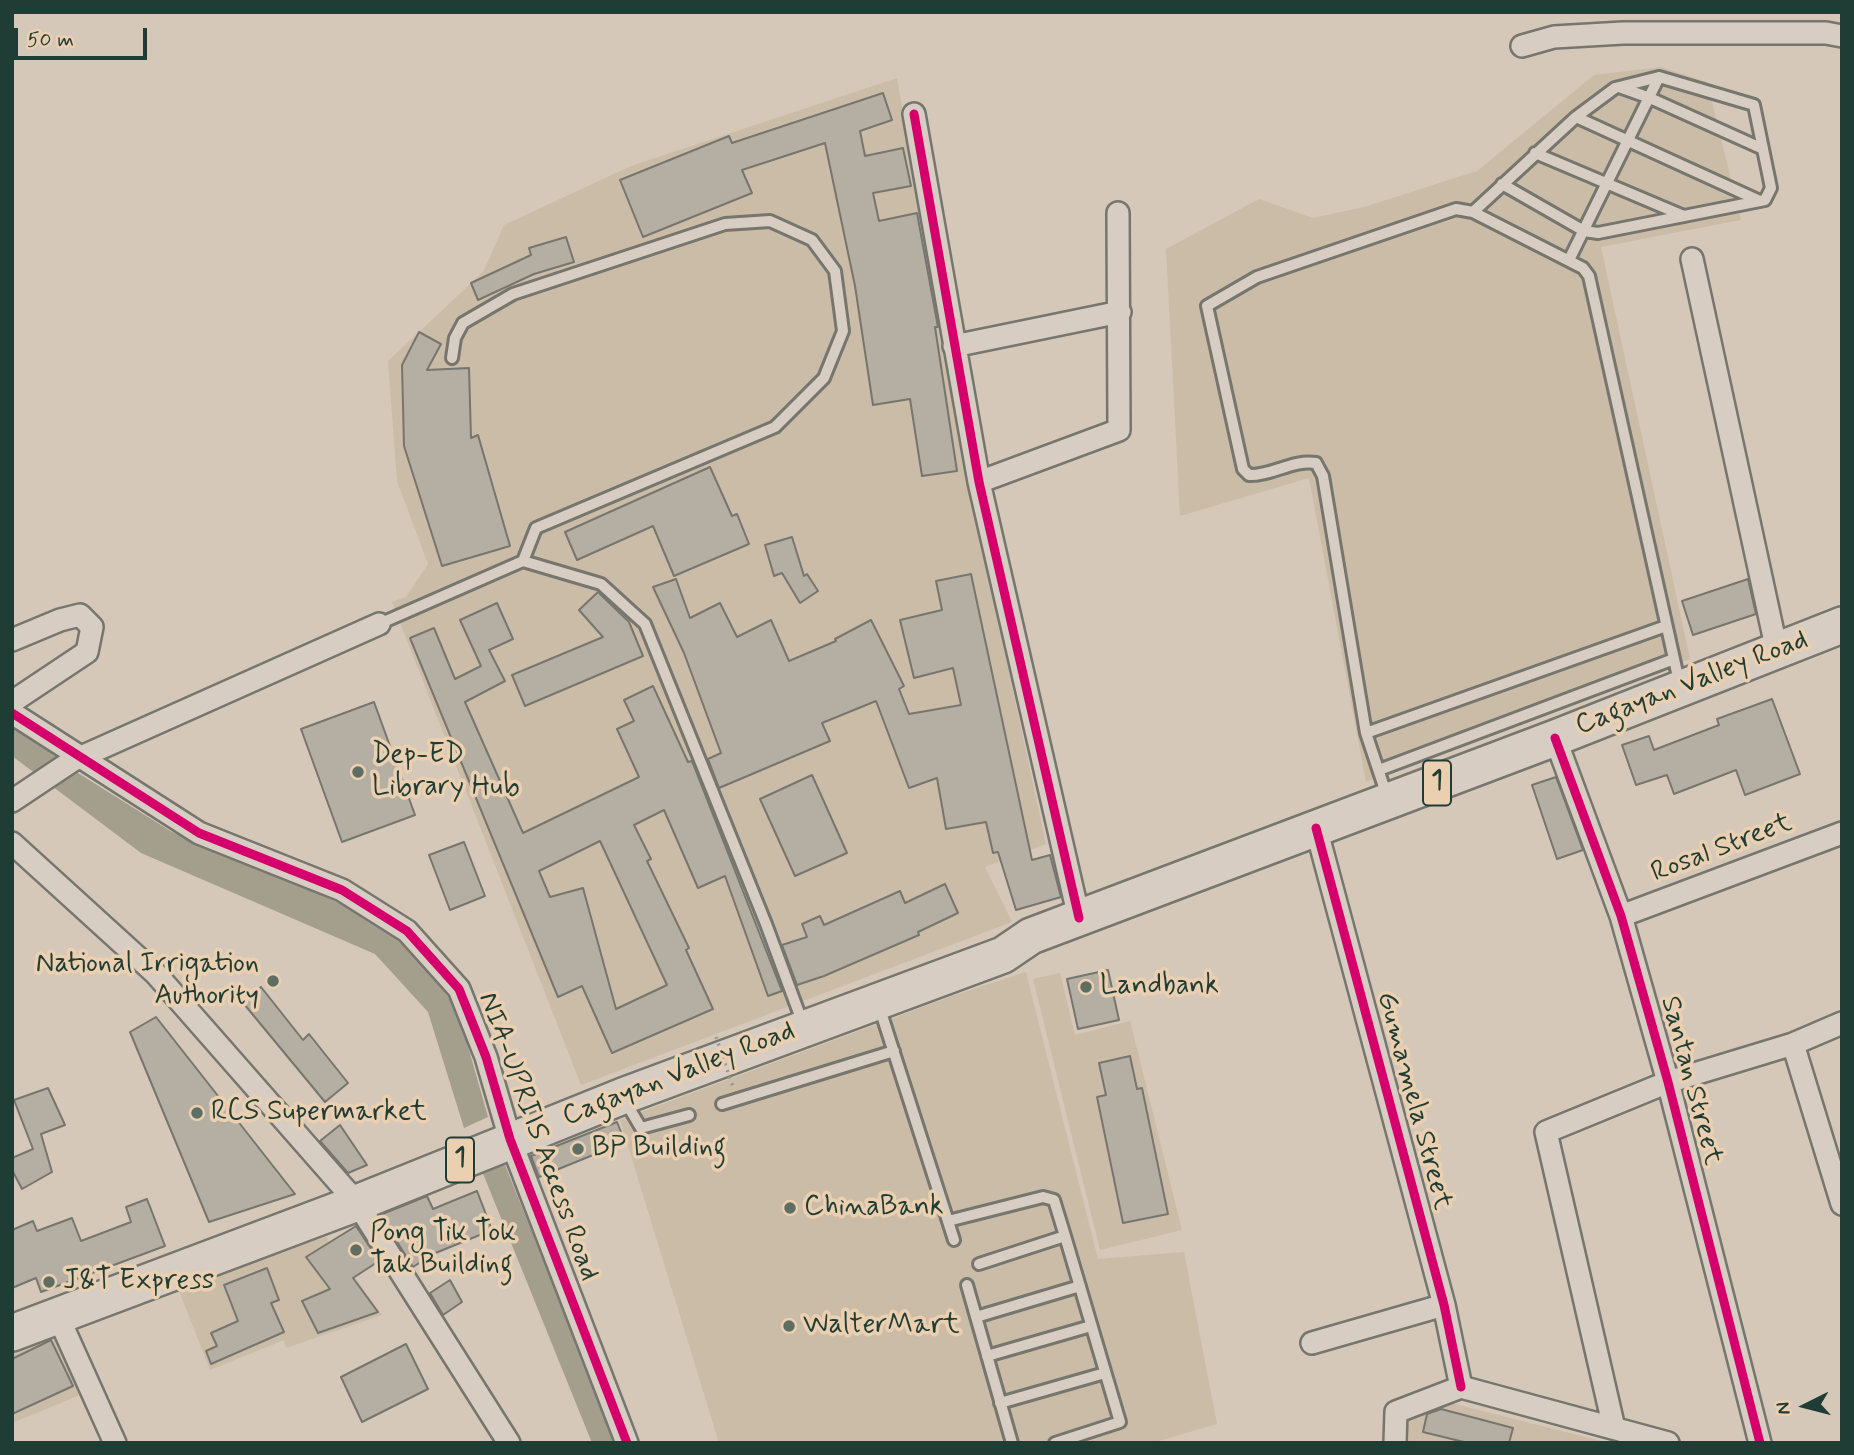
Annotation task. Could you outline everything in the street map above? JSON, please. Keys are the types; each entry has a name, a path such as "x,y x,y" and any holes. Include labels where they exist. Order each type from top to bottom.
{"highway":[{"name":"Cagayan Valley Road","path":"508,1134 623,1096 875,993 997,938 1031,936 1316,828 1384,786 1555,738 1677,674 1777,651 1842,625"},
{"name":"Cagayan Valley Road","path":"12,1333 508,1134 799,1013 875,993"},
{"name":"Cagayan Valley Road","path":"12,1317 350,1196"}],"street":[{"path":"1522,46 1554,37 1623,33 1825,33 1842,36"},
{"path":"914,114 979,482 1079,918"},
{"path":"979,482 1119,430 1118,214"},
{"path":"1692,259 1777,651"},
{"path":"954,346 1120,312"},
{"path":"12,640 60,620 80,615 92,627 87,652 12,702"},
{"path":"12,801 75,759 379,624"},
{"name":"NIA-UPRIIS Access Road","path":"12,713 75,759 199,833 342,890 407,931 459,989 486,1057 508,1134 626,1443"},
{"name":"Santan Street","path":"1555,738 1621,916 1668,1082 1760,1443"},
{"name":"Gumamela Street","path":"1316,828 1444,1305 1461,1387"},
{"name":"Rosal Street","path":"1621,916 1842,834"},
{"path":"12,843 156,974 350,1196 509,1443"},
{"path":"1615,1428 1546,1132 1668,1082 1793,1044 1842,1023"},
{"path":"1793,1044 1842,1204"},
{"path":"1312,1343 1444,1305"},
{"path":"57,1314 115,1443"},
{"path":"1395,1443 1396,1412 1461,1387 1668,1443"}],"lane":[{"path":"1569,260 1659,77"},
{"path":"1473,212 1502,184 1535,153 1576,117 1619,87 1659,77 1750,102 1756,110 1771,188 1770,195 1760,201 1598,233 1584,231 1502,184"},
{"path":"1619,87 1650,97 1763,149"},
{"path":"1576,117 1760,201"},
{"path":"1535,153 1684,216"},
{"path":"1447,211 1473,212 1569,260 1583,268 1589,276 1677,674 1384,786 1366,733 1323,476 1316,463 1305,461 1259,475 1249,475 1243,469 1207,306 1270,272 1447,211"},
{"path":"452,358 455,338 463,323 513,294 725,224 770,221 812,240 835,271 842,331 824,379 775,428 536,528 523,561"},
{"path":"379,624 523,561 601,584 645,624 799,1013"},
{"path":"1366,733 1666,626"},
{"path":"875,993 954,1240"},
{"path":"722,1104 894,1051"},
{"path":"623,1096 636,1124 641,1128 689,1115"},
{"path":"948,1221 1050,1197 1054,1200 1120,1422 1055,1443"},
{"path":"979,1264 1065,1236"},
{"path":"967,1285 1012,1443"},
{"path":"976,1317 1080,1286"},
{"path":"987,1356 1091,1325"},
{"path":"1000,1403 1105,1373"}],"path":[{"path":"716,1037 734,1090"}],"shaded area":[{"path":"1661,67 1707,82 1741,220 1601,247 1690,659 1366,782 1309,478 1180,516 1166,249 1259,199 1313,218 1364,207 1477,171 1594,75"},
{"path":"897,78 966,472 1046,844 985,867 1012,922 581,1085 392,602 406,597 428,564 397,481 388,361 483,272 504,225 631,166"},
{"path":"12,725 78,773 172,832 293,882 380,922 428,968 458,1011 488,1117 464,1128 428,1012 375,954 141,853 12,756"},
{"path":"1026,972 1098,1259 1184,1252 1217,1424 1152,1443 719,1443 620,1120 952,996"},
{"path":"1060,973 1075,1035 1130,1021 1182,1230 1100,1250 1033,979"},
{"path":"505,1165 582,1356 621,1443 592,1443 482,1171"},
{"path":"326,1237 382,1315 286,1348 284,1340 210,1370 176,1283"},
{"path":"47,1323 80,1395 12,1423 12,1338"},
{"path":"1439,1400 1609,1443 1409,1443 1407,1419"}],"building":[{"path":"883,93 892,120 860,131 865,156 903,148 911,186 873,193 879,221 917,213 938,327 935,327 957,471 922,476 910,399 873,405 855,286 825,143 742,170 752,193 643,237 620,180 729,136 732,143"},
{"path":"566,237 574,262 534,274 478,300 471,283 531,255 529,248"},
{"path":"419,332 441,344 427,370 469,368 471,438 478,435 510,546 442,566 404,446 402,365"},
{"path":"710,467 732,516 737,514 749,544 674,576 653,526 577,560 565,532"},
{"path":"792,537 804,576 807,574 818,591 800,603 782,573 774,576 765,545"},
{"path":"971,574 1032,860 1050,855 1061,897 1016,910 998,852 993,853 986,822 946,829 937,778 909,788 876,701 822,723 830,741 719,788 708,759 721,753 684,653 653,587 676,579 690,618 720,603 737,637 771,620 789,661 836,641 835,639 871,620 904,686 899,689 909,714 961,705 953,668 914,678 900,620 942,610 936,581"},
{"path":"1748,579 1756,614 1693,635 1682,601"},
{"path":"598,592 629,622 643,656 525,706 512,675 603,637 579,610"},
{"path":"497,603 513,639 489,650 505,681 465,702 523,833 639,777 617,729 634,721 624,700 653,686 688,762 692,761 782,991 768,996 725,876 698,888 664,810 634,825 651,859 647,861 689,948 686,950 713,1009 612,1053 582,986 558,997 410,638 434,628 455,679 481,666 460,620","holes":["600,841 667,985 616,1009 583,888 550,897 539,871"]},
{"path":"1772,699 1800,774 1745,795 1736,770 1674,794 1667,775 1636,785 1622,745 1649,736 1654,750 1719,725 1717,719"},
{"name":"Dep-ED Library Hub","path":"374,702 415,815 342,842 301,729"},
{"path":"812,775 847,853 795,876 760,799"},
{"path":"1556,777 1583,850 1557,859 1532,785"},
{"path":"464,842 485,896 450,910 429,855"},
{"path":"945,884 958,913 918,932 919,935 797,985 782,945 807,937 802,924 820,916 824,925 900,891 905,903"},
{"path":"1108,970 1119,1020 1078,1029 1067,979"},
{"path":"261,987 303,1040 309,1034 348,1083 325,1102 244,1004"},
{"name":"RCS Supermarket","path":"156,1017 295,1194 209,1222 130,1032"},
{"path":"1130,1056 1137,1089 1142,1088 1168,1214 1123,1223 1097,1097 1106,1095 1099,1063"},
{"path":"48,1088 65,1125 41,1134 52,1172 22,1189 12,1170 12,1158 33,1149 14,1100"},
{"name":"BP Building","path":"617,1122 625,1142 539,1177 531,1156"},
{"path":"340,1125 367,1165 348,1173 320,1141"},
{"path":"477,1191 492,1230 433,1254 413,1267 380,1215 427,1196 433,1209"},
{"path":"147,1199 165,1246 41,1292 36,1278 12,1288 12,1230 33,1221 37,1231 72,1218 81,1241 131,1222 126,1207"},
{"path":"356,1226 379,1261 353,1278 378,1312 318,1333 302,1301 330,1289 306,1257"},
{"path":"267,1268 279,1300 271,1303 284,1332 211,1364 206,1351 217,1346 211,1333 238,1321 224,1285"},
{"path":"450,1280 462,1302 443,1315 430,1293"},
{"path":"51,1340 73,1386 12,1414 12,1359"},
{"path":"406,1344 428,1389 362,1422 341,1377"},
{"path":"1441,1409 1513,1428 1509,1443 1468,1443 1423,1432 1427,1414"}],"cycle path":[{"path":"914,114 979,482 1079,918"},
{"path":"12,713 199,833 342,890 407,931 459,989 486,1057 510,1139 627,1443"},
{"path":"1555,738 1621,916 1668,1082 1760,1443"},
{"path":"1316,828 1444,1305 1461,1387"}],"place":[{"name":"Dep-ED Library Hub","path":"358,772"},
{"name":"National Irrigation Authority","path":"273,981"},
{"name":"Landbank","path":"1086,987"},
{"name":"RCS Supermarket","path":"197,1113"},
{"name":"BP Building","path":"578,1149"},
{"name":"ChinaBank","path":"790,1208"},
{"name":"Pong Tik Tok Tak Building","path":"356,1250"},
{"name":"J&T Express","path":"49,1282"},
{"name":"WalterMart","path":"789,1326"}]}
